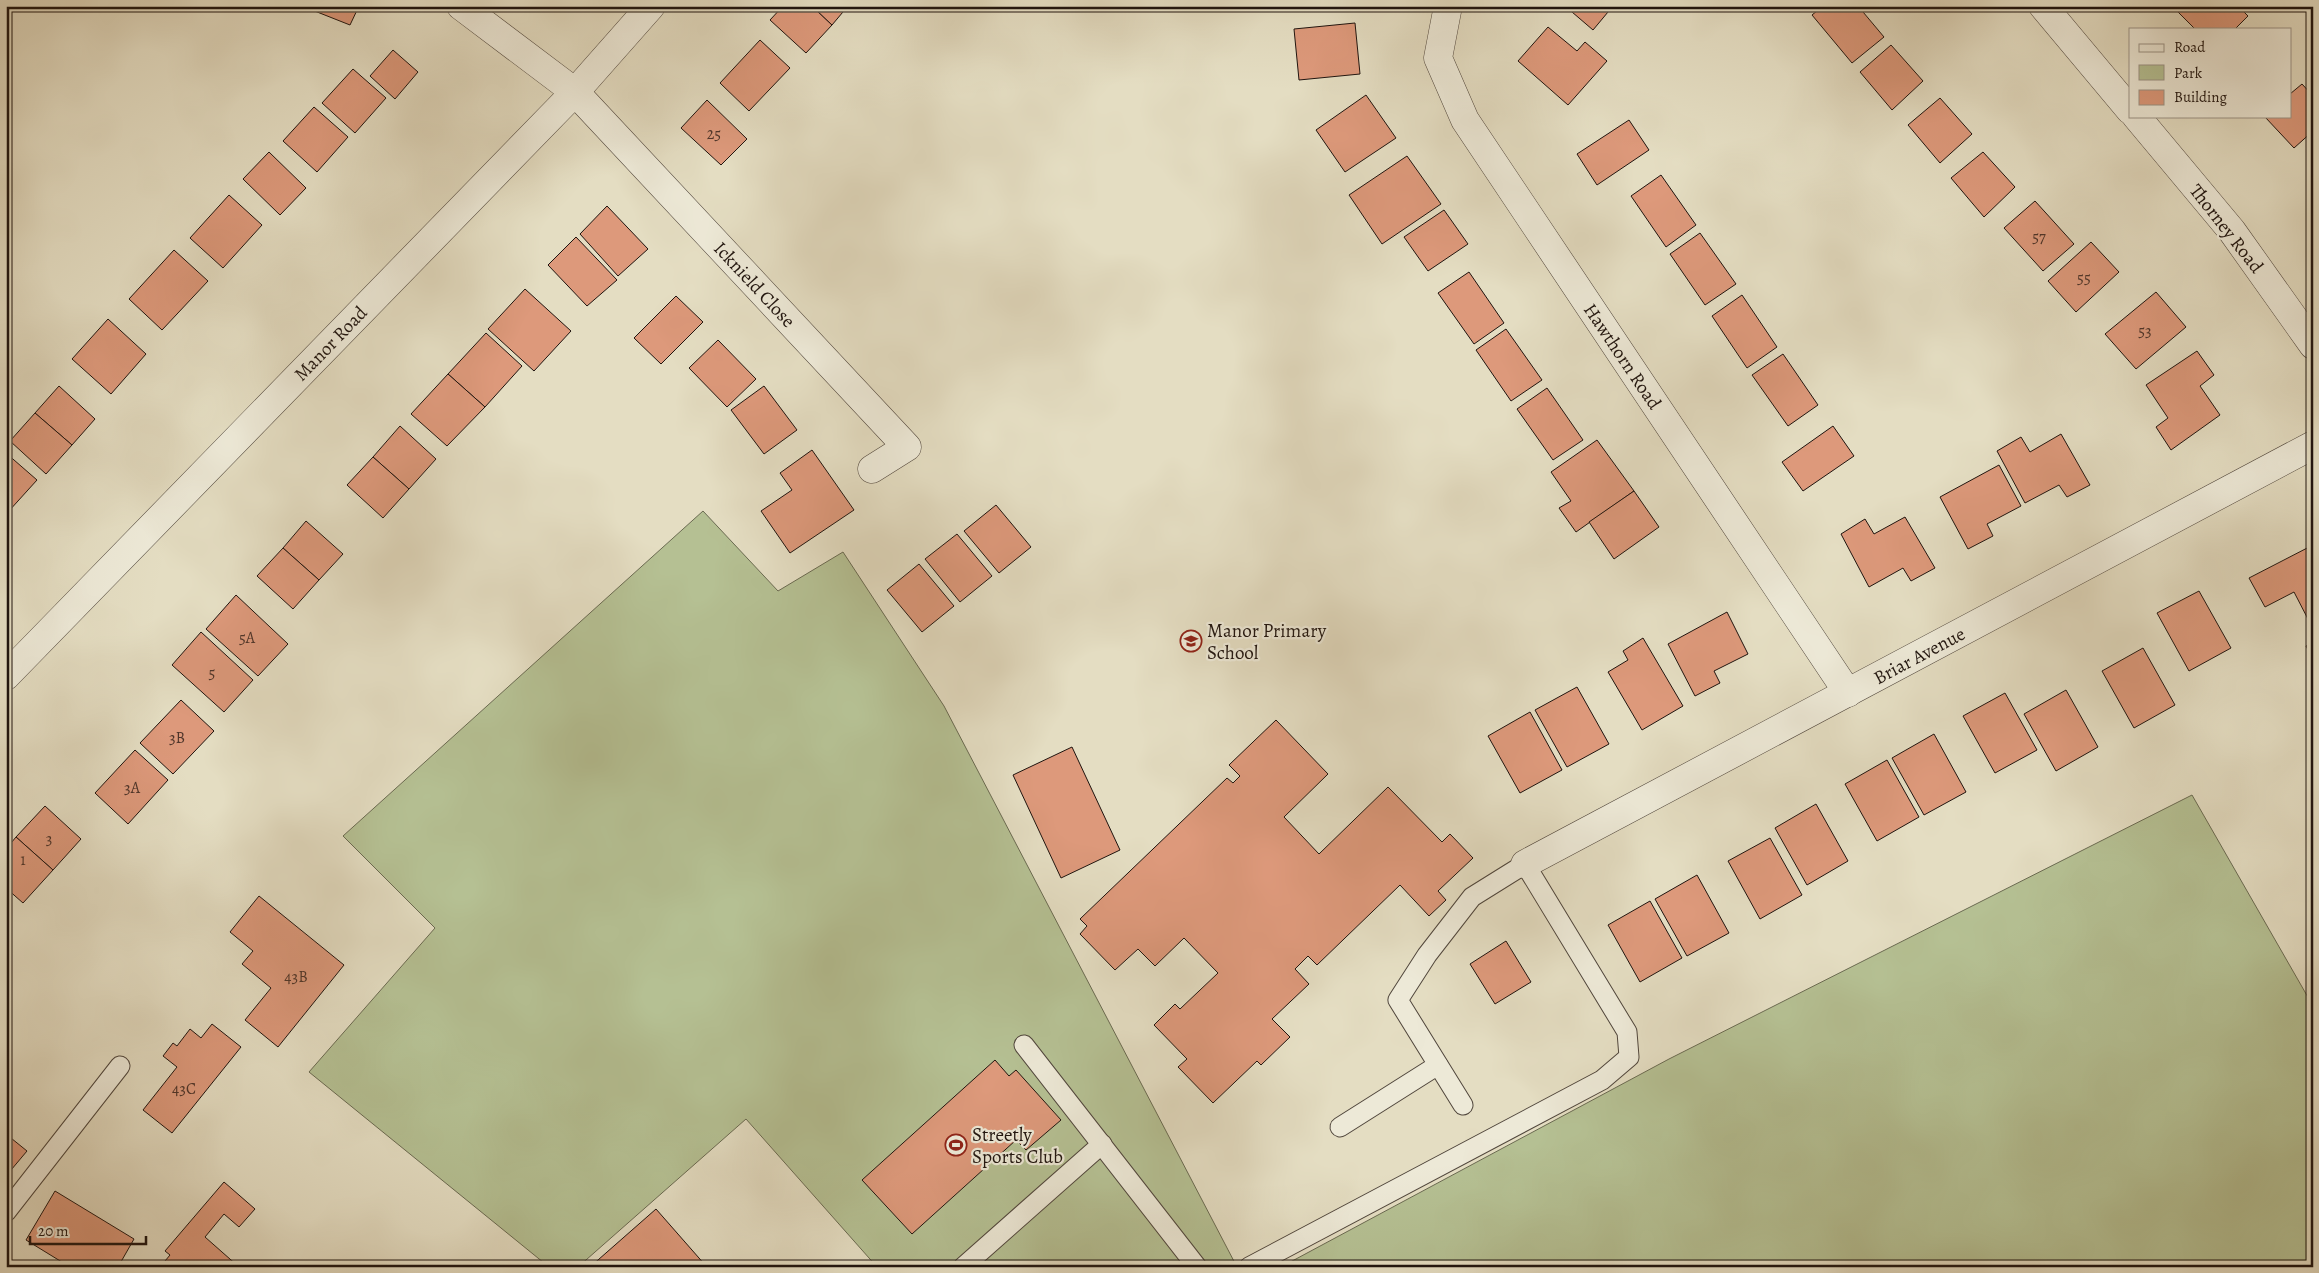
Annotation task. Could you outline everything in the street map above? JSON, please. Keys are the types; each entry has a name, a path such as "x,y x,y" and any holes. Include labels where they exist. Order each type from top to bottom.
{"street":[{"path":"461,6 575,92"},
{"name":"Manor Road","path":"6,676 575,92 651,6"},
{"name":"Hawthorn Road","path":"1448,6 1438,58 1465,120 1848,692"},
{"path":"2043,6 2129,109"},
{"name":"Icknield Close","path":"575,92 907,447 872,469"},
{"name":"Thorney Road","path":"2138,118 2232,231 2313,344"},
{"name":"Briar Avenue","path":"1524,864 2313,445"}],"lane":[{"path":"1249,1267 1602,1080 1629,1057 1627,1032 1524,864 1472,897 1427,954 1398,1000 1463,1105"},
{"path":"1024,1045 1197,1267"},
{"path":"1340,1127 1438,1065"},
{"path":"6,1212 120,1066"},
{"path":"963,1267 1102,1144"}],"green space":[{"path":"703,511 778,591 843,552 944,706 1237,1267 877,1267 746,1119 578,1267 549,1267 309,1072 435,928 343,836"},
{"path":"2192,795 2313,1006 2313,1267 1281,1267 1669,1059"}],"building":[{"path":"302,6 359,6 350,25"},
{"path":"783,6 812,6 832,25 806,53 770,20"},
{"path":"812,6 848,6 832,25"},
{"path":"1565,6 1613,6 1593,30"},
{"path":"1823,6 1858,6 1884,37 1852,63 1812,15"},
{"path":"2172,6 2238,6 2248,16 2236,28 2194,28"},
{"path":"1355,23 1360,74 1299,80 1294,29"},
{"path":"1548,27 1577,51 1585,42 1607,61 1568,105 1518,61"},
{"path":"760,40 790,68 749,111 720,83"},
{"path":"1891,45 1923,81 1892,110 1860,72"},
{"path":"393,50 418,72 395,99 370,76"},
{"path":"353,69 386,98 355,133 322,103"},
{"path":"2302,84 2313,96 2313,131 2294,148 2266,118 2292,118 2292,92"},
{"path":"1366,95 1396,138 1345,172 1316,130"},
{"path":"1940,98 1972,134 1940,163 1908,125"},
{"path":"707,100 747,139 721,165 681,128"},
{"path":"314,107 348,137 317,172 283,141"},
{"path":"1629,120 1649,150 1597,185 1577,154"},
{"path":"269,152 306,188 280,215 243,179"},
{"path":"1983,152 2015,187 1984,217 1951,178"},
{"path":"1407,156 1441,204 1382,244 1349,195"},
{"path":"1661,175 1696,225 1666,247 1631,196"},
{"path":"229,195 262,225 223,268 190,238"},
{"path":"2035,201 2074,244 2043,271 2004,228"},
{"path":"607,206 648,249 618,276 580,234"},
{"path":"1444,210 1468,244 1428,271 1404,237"},
{"path":"1700,233 1736,284 1705,305 1670,254"},
{"path":"576,237 617,280 587,306 548,265"},
{"path":"2091,242 2119,272 2076,312 2048,281"},
{"path":"174,250 208,281 162,330 129,299"},
{"path":"1469,272 1504,323 1474,344 1438,293"},
{"path":"525,289 571,331 534,371 488,329"},
{"path":"2156,292 2186,327 2136,369 2105,334"},
{"path":"1742,295 1777,347 1747,368 1712,316"},
{"path":"676,296 703,322 661,364 634,338"},
{"path":"108,319 146,354 111,394 72,359"},
{"path":"1506,329 1542,380 1511,401 1476,350"},
{"path":"486,333 522,366 485,407 448,374"},
{"path":"718,340 756,379 727,407 689,368"},
{"path":"2197,351 2214,375 2200,386 2220,415 2171,450 2156,427 2168,418 2146,385"},
{"path":"1783,354 1818,405 1788,426 1752,375"},
{"path":"448,374 485,407 447,446 411,414"},
{"path":"59,386 95,419 72,445 35,413"},
{"path":"764,386 797,430 764,454 731,410"},
{"path":"1547,388 1583,440 1553,460 1517,409"},
{"path":"35,413 72,445 46,474 10,441"},
{"path":"400,426 436,459 409,489 373,457"},
{"path":"1833,426 1854,456 1803,491 1782,462"},
{"path":"2061,434 2090,485 2067,497 2059,485 2025,503 1997,451 2021,437 2030,452"},
{"path":"1597,440 1634,491 1576,532 1559,508 1571,501 1551,472"},
{"path":"812,450 854,510 790,553 761,511 792,490 780,473"},
{"path":"6,453 37,480 8,512 6,511"},
{"path":"373,457 409,489 383,518 347,485"},
{"path":"1999,465 2021,506 1987,524 1993,536 1968,549 1940,497"},
{"path":"1634,491 1659,527 1614,559 1589,522"},
{"path":"996,505 1031,547 999,573 964,531"},
{"path":"1905,517 1935,568 1911,581 1903,568 1869,587 1841,534 1865,519 1874,534"},
{"path":"306,521 343,554 319,580 283,548"},
{"path":"957,534 992,576 960,602 925,559"},
{"path":"2313,545 2313,619 2309,621 2294,592 2265,607 2249,578"},
{"path":"283,548 319,580 293,609 257,576"},
{"path":"919,564 954,606 922,632 887,590"},
{"path":"2199,591 2231,648 2189,671 2157,613"},
{"path":"236,595 288,644 258,676 206,629"},
{"path":"1727,612 1748,654 1714,671 1720,683 1695,696 1668,644"},
{"path":"201,632 253,680 224,712 172,665"},
{"path":"1643,638 1683,706 1642,730 1608,672 1628,660 1623,651"},
{"path":"2313,642 2313,659 2306,646"},
{"path":"2143,648 2175,705 2134,728 2102,671"},
{"path":"1577,687 1609,744 1567,767 1535,710"},
{"path":"2066,690 2098,747 2056,771 2024,714"},
{"path":"2005,693 2037,750 1995,773 1963,716"},
{"path":"181,700 214,731 173,774 140,743"},
{"path":"1530,712 1562,770 1520,793 1488,736"},
{"path":"1276,720 1328,774 1284,817 1319,854 1388,787 1442,842 1450,834 1473,858 1438,891 1446,900 1429,916 1400,885 1317,965 1308,956 1295,969 1309,984 1272,1019 1290,1037 1261,1065 1257,1061 1213,1103 1178,1067 1187,1059 1154,1025 1175,1004 1180,1009 1218,973 1184,938 1155,966 1138,949 1115,970 1080,934 1087,926 1080,919 1227,778 1233,783 1240,776 1229,765"},
{"path":"1934,734 1966,792 1924,815 1892,758"},
{"path":"1072,747 1120,850 1061,878 1013,775"},
{"path":"135,750 168,780 128,824 95,793"},
{"path":"1887,760 1919,817 1877,841 1845,784"},
{"path":"1816,804 1848,861 1807,885 1775,828"},
{"path":"45,806 81,839 53,870 16,837"},
{"path":"16,837 53,870 23,903 6,888 6,849"},
{"path":"1770,838 1802,895 1760,919 1728,861"},
{"path":"1697,875 1729,933 1687,956 1655,899"},
{"path":"259,896 344,965 278,1047 245,1020 271,988 242,964 253,951 230,932"},
{"path":"1650,901 1682,958 1640,982 1608,925"},
{"path":"1506,941 1531,982 1495,1004 1470,964"},
{"path":"212,1024 241,1047 172,1133 143,1110 177,1067 163,1056 173,1043 177,1046 190,1029 201,1038"},
{"name":"Streetly Sports Club","path":"995,1060 1009,1076 1016,1070 1061,1120 1026,1150 1016,1140 912,1234 862,1180"},
{"path":"6,1134 27,1151 6,1176"},
{"path":"224,1182 255,1209 239,1227 224,1214 205,1237 239,1267 160,1267 170,1255 165,1251"},
{"path":"55,1191 134,1239 118,1267 70,1267 26,1240"},
{"path":"656,1209 706,1266 590,1267"}],"place":[{"name":"Manor Primary School","path":"1191,641"},
{"name":"Streetly Sports Club","path":"956,1145"}]}
